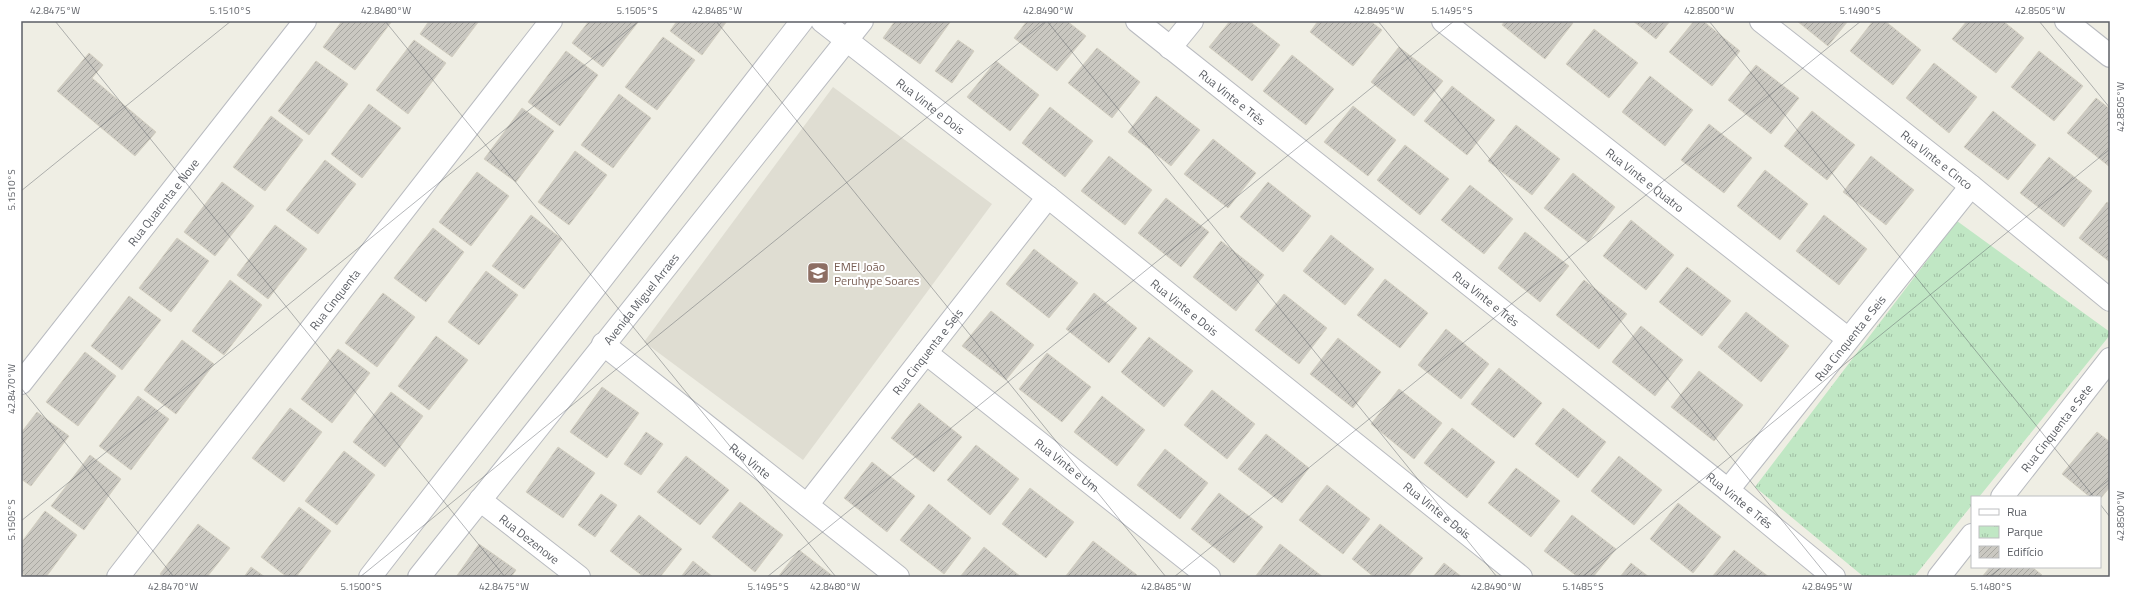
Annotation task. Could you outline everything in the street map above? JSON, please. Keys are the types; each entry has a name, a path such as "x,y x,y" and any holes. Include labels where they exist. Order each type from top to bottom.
{"street":[{"name":"Rua Quarenta e Nove","path":"21,383 305,21"},
{"name":"Rua Cinquenta","path":"118,577 551,21"},
{"path":"370,577 802,21"},
{"name":"Rua Vinte e Dois","path":"822,21 1048,198 1521,577"},
{"name":"Avenida Miguel Arraes","path":"420,577 603,344 862,21"},
{"name":"Rua Vinte e Três","path":"1137,21 1728,490 1834,577"},
{"path":"1170,48 1192,21"},
{"name":"Rua Vinte e Quatro","path":"1444,21 1847,338"},
{"name":"Rua Vinte e Cinco","path":"1761,21 1971,186 2110,300"},
{"path":"2066,21 2110,56"},
{"name":"Rua Cinquenta e Seis","path":"1728,490 1847,338 1971,186"},
{"name":"Rua Cinquenta e Seis","path":"807,505 1048,198"},
{"name":"Rua Vinte","path":"603,344 898,577"},
{"name":"Rua Vinte e Um","path":"926,353 1209,577"},
{"name":"Rua Cinquenta e Sete","path":"2003,496 2110,359"},
{"name":"Rua Dezenove","path":"480,500 579,577"},
{"path":"1940,577 1971,536"}],"shaded area":[{"name":"EMEI João Peruhype Soares","path":"833,87 992,204 803,460 644,342"}],"green space":[{"path":"1957,221 2110,332 2110,335 1980,496 1971,496 1971,506 1914,577 1864,577 1755,487"}],"building":[{"path":"342,21 392,21 355,70 323,47"},
{"path":"429,21 479,21 452,57 420,34"},
{"path":"589,21 639,21 603,67 572,43"},
{"path":"677,21 727,21 702,55 670,31"},
{"path":"895,21 951,21 920,64 883,38"},
{"path":"1027,21 1067,21 1086,36 1057,71 1014,38"},
{"path":"1230,21 1249,21 1280,45 1252,81 1209,47"},
{"path":"1318,21 1370,21 1382,30 1353,66 1310,32"},
{"path":"1505,21 1571,21 1573,23 1545,59 1502,25"},
{"path":"1633,21 1670,21 1656,39"},
{"path":"1694,21 1703,21 1740,51 1712,86 1669,52"},
{"path":"1797,21 1848,21 1828,46"},
{"path":"1873,21 1885,21 1921,50 1893,85 1850,51"},
{"path":"1967,21 2003,21 2024,38 1996,73 1952,39"},
{"path":"1594,29 1638,63 1609,98 1566,64"},
{"path":"663,37 695,60 657,110 625,87"},
{"path":"414,40 446,63 408,114 376,90"},
{"path":"958,40 974,51 952,83 935,71"},
{"path":"1399,47 1443,81 1414,116 1371,82"},
{"path":"1097,48 1140,82 1112,118 1068,83"},
{"path":"566,51 598,75 560,126 528,102"},
{"path":"2039,51 2083,86 2054,121 2011,87"},
{"path":"89,53 103,65 92,78 156,132 135,156 57,91"},
{"path":"1292,55 1334,89 1306,125 1263,91"},
{"path":"316,61 348,84 309,135 278,111"},
{"path":"996,61 1039,95 1010,131 967,97"},
{"path":"1934,63 1977,97 1949,133 1906,98"},
{"path":"1756,65 1799,98 1771,134 1728,100"},
{"path":"1650,76 1693,110 1665,146 1622,112"},
{"path":"1452,86 1495,120 1467,155 1424,121"},
{"path":"619,94 651,118 613,168 581,145"},
{"path":"1156,96 1200,130 1171,166 1128,132"},
{"path":"2096,98 2110,109 2110,167 2067,133"},
{"path":"369,104 401,128 362,178 331,154"},
{"path":"1353,106 1396,140 1368,176 1324,142"},
{"path":"1050,107 1093,141 1065,177 1022,143"},
{"path":"522,108 554,131 516,182 484,159"},
{"path":"1812,111 1855,145 1827,180 1784,146"},
{"path":"1993,111 2036,145 2008,180 1964,147"},
{"path":"271,116 303,140 265,191 233,167"},
{"path":"1709,124 1752,158 1724,193 1681,160"},
{"path":"1516,125 1560,159 1532,195 1488,161"},
{"path":"1213,139 1256,173 1228,208 1184,174"},
{"path":"1405,145 1449,179 1420,215 1377,180"},
{"path":"575,151 607,175 569,225 538,202"},
{"path":"1109,156 1152,190 1125,225 1081,191"},
{"path":"1871,156 1914,190 1886,225 1843,192"},
{"path":"2049,157 2092,191 2064,227 2020,193"},
{"path":"325,160 356,184 318,234 286,210"},
{"path":"1765,170 1808,204 1780,240 1737,206"},
{"path":"477,172 509,196 471,246 439,222"},
{"path":"1573,173 1615,207 1588,242 1544,208"},
{"path":"222,182 254,206 215,256 184,232"},
{"path":"1268,182 1311,216 1283,252 1240,217"},
{"path":"1470,185 1513,219 1484,254 1441,220"},
{"path":"1166,198 1209,232 1181,267 1138,233"},
{"path":"2107,202 2110,204 2110,262 2079,238"},
{"path":"531,215 562,239 524,289 492,266"},
{"path":"1824,215 1867,249 1839,285 1796,251"},
{"path":"1631,220 1674,255 1646,290 1603,256"},
{"path":"275,225 307,249 268,299 237,275"},
{"path":"433,228 464,252 426,302 394,278"},
{"path":"1525,232 1569,266 1540,302 1498,268"},
{"path":"1331,235 1374,269 1345,305 1303,271"},
{"path":"177,238 209,261 171,312 139,288"},
{"path":"1221,241 1264,275 1236,311 1193,277"},
{"path":"1034,249 1078,283 1049,318 1006,284"},
{"path":"1687,267 1731,301 1702,336 1659,302"},
{"path":"486,271 518,295 479,345 448,322"},
{"path":"1385,279 1428,313 1400,348 1357,315"},
{"path":"230,280 262,305 224,355 192,331"},
{"path":"1584,280 1627,314 1599,349 1556,315"},
{"path":"383,293 415,317 377,367 345,343"},
{"path":"1094,293 1137,328 1109,363 1066,329"},
{"path":"1284,294 1327,328 1299,364 1255,330"},
{"path":"129,296 161,320 122,370 91,346"},
{"path":"991,311 1034,345 1006,380 962,346"},
{"path":"1746,312 1789,346 1761,382 1718,347"},
{"path":"1641,326 1683,360 1655,396 1612,362"},
{"path":"1446,329 1489,364 1461,399 1418,365"},
{"path":"436,336 468,360 429,410 398,386"},
{"path":"1149,337 1193,371 1164,407 1121,372"},
{"path":"1338,338 1381,372 1353,408 1310,374"},
{"path":"182,340 214,364 176,414 144,390"},
{"path":"338,349 370,373 332,423 301,399"},
{"path":"85,352 116,376 78,426 46,402"},
{"path":"1047,353 1091,387 1062,422 1019,389"},
{"path":"1499,368 1542,403 1514,438 1471,404"},
{"path":"1699,371 1743,405 1714,441 1671,407"},
{"path":"602,387 639,413 607,458 570,432"},
{"path":"1399,389 1442,423 1414,459 1371,424"},
{"path":"1212,390 1255,424 1227,459 1184,425"},
{"path":"391,392 423,416 385,467 353,442"},
{"path":"138,396 169,419 131,470 99,446"},
{"path":"1102,396 1145,430 1117,466 1074,432"},
{"path":"919,403 962,437 934,472 891,438"},
{"path":"290,408 322,432 284,482 252,458"},
{"path":"1563,408 1606,442 1578,478 1535,444"},
{"path":"37,412 69,436 31,486 21,479 21,433"},
{"path":"1452,428 1495,462 1467,498 1424,463"},
{"path":"646,432 663,444 641,475 624,464"},
{"path":"2097,432 2110,442 2110,487 2101,498 2101,496 2089,496 2062,474"},
{"path":"1266,434 1309,468 1282,503 1238,469"},
{"path":"976,445 1019,479 990,515 947,480"},
{"path":"558,447 595,473 563,518 526,492"},
{"path":"1165,449 1208,483 1180,519 1137,485"},
{"path":"344,451 375,475 337,525 305,501"},
{"path":"90,455 121,479 84,530 51,506"},
{"path":"686,456 729,490 700,525 657,492"},
{"path":"1619,456 1662,490 1634,525 1591,491"},
{"path":"872,462 915,496 887,532 844,498"},
{"path":"1516,468 1560,501 1531,537 1488,503"},
{"path":"1327,485 1370,519 1343,554 1299,520"},
{"path":"1030,488 1074,522 1046,558 1002,524"},
{"path":"1219,493 1263,527 1234,563 1191,529"},
{"path":"601,494 617,505 595,537 578,525"},
{"path":"740,502 783,535 755,572 712,537"},
{"path":"1678,503 1721,537 1693,573 1650,539"},
{"path":"929,504 971,538 944,574 900,540"},
{"path":"299,507 331,531 296,577 287,577 261,557"},
{"path":"45,511 77,535 46,577 27,577 21,572 21,543"},
{"path":"639,515 682,549 660,577 644,577 610,551"},
{"path":"1572,515 1616,549 1593,577 1578,577 1544,551"},
{"path":"198,524 230,548 207,577 164,577 160,574"},
{"path":"1380,524 1423,558 1408,577 1374,577 1352,559"},
{"path":"1093,541 1137,575 1135,577 1065,577"},
{"path":"479,544 516,570 511,577 456,577"},
{"path":"1280,544 1323,577 1255,577"},
{"path":"984,547 1021,577 960,577"},
{"path":"799,550 834,577 778,577"},
{"path":"1734,550 1769,577 1712,577"},
{"path":"693,561 713,577 681,577"},
{"path":"1444,563 1462,577 1433,577"},
{"path":"1631,563 1649,577 1620,577"},
{"path":"251,567 265,577 244,577"},
{"path":"1989,568 2033,568 2042,575 2040,577 1982,577"}],"place":[{"name":"EMEI João Peruhype Soares","path":"818,273"}]}
